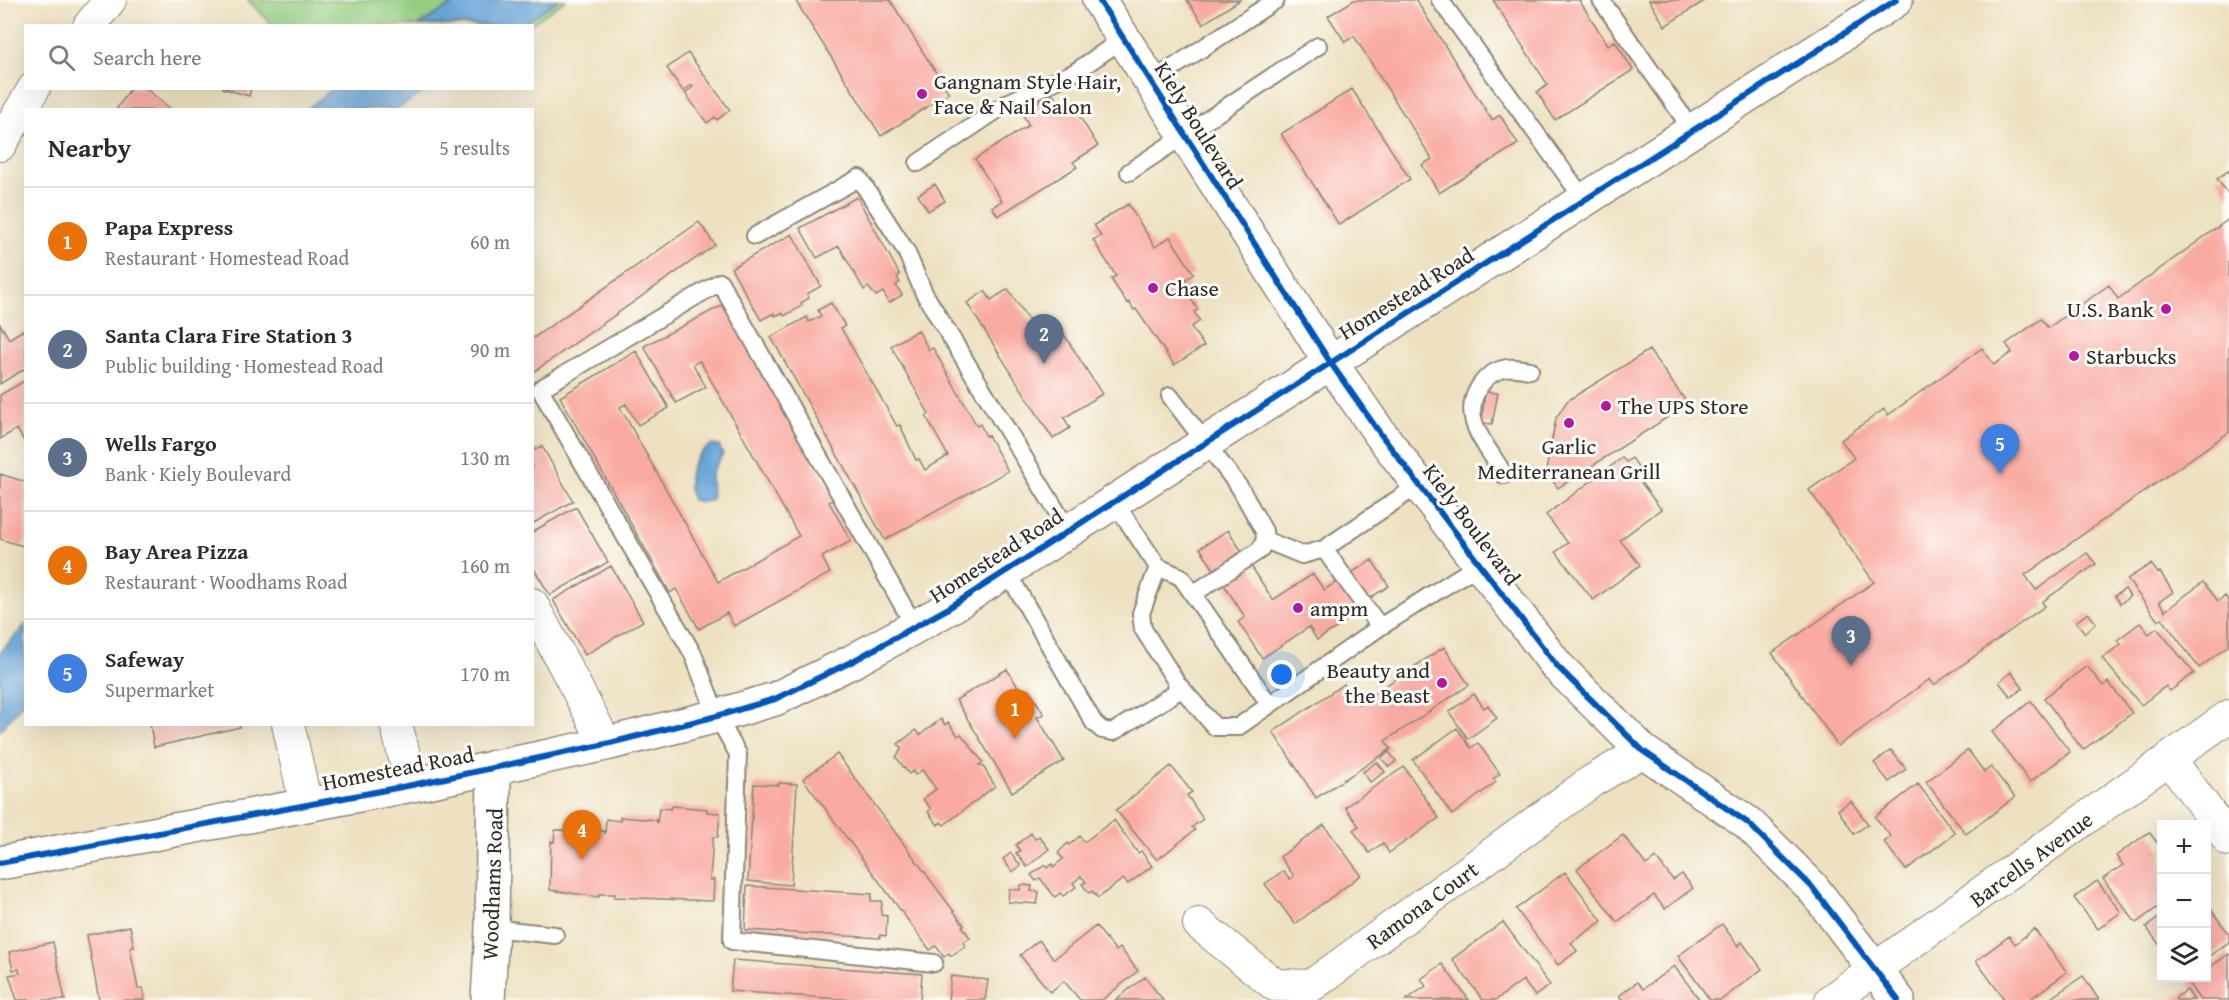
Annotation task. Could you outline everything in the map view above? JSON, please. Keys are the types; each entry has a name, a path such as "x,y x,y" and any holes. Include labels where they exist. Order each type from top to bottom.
{"main road":[{"name":"Kiely Boulevard","path":"1099,0 1330,362 1379,432 1557,666 1643,751 1748,823 1812,887 1898,1000"},
{"name":"Homestead Road","path":"0,863 412,785 606,744 775,699 915,627 1585,201 1896,0"},
{"name":"Woodhams Road","path":"488,1000 492,928 494,767"}],"street":[{"path":"91,24 110,0"},
{"path":"0,145 33,90"},
{"path":"534,608 606,744"},
{"name":"Barcells Avenue","path":"1831,1000 2229,716"},
{"path":"288,726 306,805"},
{"path":"397,726 412,785"},
{"name":"Ramona Court","path":"1199,924 1275,985 1311,986 1592,781 1643,751"},
{"path":"2169,758 2229,840"}],"lane":[{"path":"1151,82 1276,0"},
{"path":"1440,0 1585,201"},
{"path":"1600,0 1693,131"},
{"path":"918,162 1009,102 1075,72 1123,39"},
{"path":"1129,172 1318,46"},
{"path":"755,236 859,178 906,251 924,292 1068,531"},
{"path":"915,627 720,282 540,388 693,654 717,716 738,754 732,941 934,963"},
{"path":"1504,475 1474,424 1472,411 1475,396 1481,382 1495,372 1508,368 1530,370"},
{"path":"1170,396 1203,443 1240,488 1264,531 1265,540 1260,550 1193,594"},
{"path":"1265,540 1302,555 1324,549 1420,484"},
{"path":"1114,501 1158,567 1181,577 1270,705"},
{"path":"1324,549 1380,627"},
{"path":"1158,567 1141,613 1143,629 1177,683 1215,727 1238,727 1380,627 1480,564"},
{"path":"1006,570 1094,723 1102,730 1113,732 1175,693 1177,683"},
{"path":"492,928 555,935"}],"green space":[{"path":"248,0 566,0 531,24 271,24"}],"water":[{"path":"459,0 558,0 522,24 421,24"},
{"path":"331,90 427,90 399,108 308,108"},
{"path":"711,445 719,446 723,454 711,473 712,500 704,502 692,500 689,483 691,468 698,456"},
{"path":"24,626 24,701 0,731 0,653"}],"building":[{"path":"795,0 890,0 949,93 881,136"},
{"path":"1187,0 1240,0 1203,24"},
{"path":"1354,0 1416,0 1492,120 1500,115 1518,144 1439,193 1422,165 1432,159 1354,36 1345,42 1328,16"},
{"path":"1493,0 1579,0 1608,45 1615,41 1633,70 1555,120 1537,92 1548,85"},
{"path":"1649,0 1706,0 1665,26"},
{"path":"688,53 730,110 717,120 715,117 707,123 685,93 693,87 692,85 683,91 667,68"},
{"path":"1352,89 1410,179 1339,225 1281,134"},
{"path":"130,90 147,90 170,108 117,108"},
{"path":"229,90 250,90 249,96"},
{"path":"1052,93 1063,110 1072,104 1098,146 1073,162 1077,167 998,216 992,207 1002,201 975,159 1029,125 1021,112"},
{"path":"2229,170 2229,196 2217,179"},
{"path":"935,184 945,201 928,211 918,195"},
{"path":"857,197 900,275 897,277 900,283 896,285 902,295 889,303 883,292 876,296 868,287 864,290 839,246 817,258 800,228"},
{"name":"Chase","path":"1128,204 1155,247 1170,237 1194,274 1185,280 1195,296 1191,299 1198,310 1194,312 1200,321 1191,327 1204,346 1174,365 1136,309 1134,310 1129,302 1127,303 1111,279 1116,276 1093,240 1101,236 1094,225"},
{"path":"2229,219 2229,432 2025,575 2036,590 2087,553 2096,564 2042,602 2045,606 1934,685 1930,679 1838,746 1772,653 1874,582 1809,490 1854,458 1841,440 1884,409 1888,415 1982,348 1994,365 2012,352 2006,344 2041,319 2048,328 2109,285 2118,299"},
{"path":"699,222 715,245 534,372 534,338"},
{"path":"792,234 821,286 807,294 809,298 801,303 802,306 784,316 782,313 775,316 774,313 761,320 731,268"},
{"path":"1008,289 1037,333 1056,322 1102,394 1064,418 1070,428 1053,439 967,303 985,291 991,300"},
{"path":"831,303 845,326 841,328 897,426 900,425 916,460 919,459 925,470 948,456 926,416 929,414 891,346 918,330 929,350 933,348 977,426 980,424 986,436 988,435 1008,471 885,540 771,337 807,317 809,322 821,316 818,310"},
{"path":"725,304 834,499 829,502 851,541 822,557 830,573 734,626 727,613 699,629 676,589 670,593 560,397 636,351 669,408 638,425 626,404 620,407 718,582 799,536 700,361 693,364 706,387 676,403 644,346"},
{"path":"0,324 9,339 24,331 24,369 0,384"},
{"path":"1649,350 1688,404 1558,488 1546,471 1556,418 1567,401"},
{"path":"24,381 24,441 17,429 0,439 0,395"},
{"path":"1485,392 1498,393 1492,424 1482,423"},
{"path":"542,446 573,501 534,523 534,450"},
{"path":"1622,458 1626,462 1632,458 1639,468 1633,472 1661,509 1620,540 1640,565 1593,600 1556,552 1568,543 1546,515"},
{"path":"0,474 24,481 24,544 23,546 0,539"},
{"path":"576,507 608,562 550,595 534,569 534,531"},
{"path":"1228,530 1273,600 1313,574 1324,590 1372,560 1389,586 1341,616 1345,622 1317,640 1309,627 1262,658 1238,622 1245,617 1200,548"},
{"path":"2151,564 2158,573 2160,572 2173,592 2159,602 2165,611 2203,582 2218,601 2225,596 2229,602 2229,645 2199,668 2162,618 2158,621 2127,579"},
{"path":"611,566 643,621 585,655 553,600"},
{"path":"2125,589 2130,596 2120,604 2115,596"},
{"path":"2088,613 2096,623 2085,633 2076,622"},
{"path":"2140,623 2149,634 2157,628 2194,673 2170,691 2166,686 2141,705 2102,658 2121,644 2117,640"},
{"path":"1444,647 1469,685 1385,741 1391,749 1316,798 1273,732 1344,684 1358,704"},
{"path":"2087,666 2103,686 2108,682 2132,713 2083,750 2044,698"},
{"path":"1007,669 1022,694 1029,690 1044,714 1037,717 1064,761 1012,792 956,700"},
{"path":"2011,672 2023,688 2011,697 1999,682"},
{"path":"1474,694 1484,708 1488,705 1497,718 1468,739 1449,712"},
{"path":"2031,701 2070,752 2030,782 1992,732"},
{"path":"941,719 945,725 948,722 958,736 961,734 983,762 979,765 983,766 995,786 944,825 941,822 938,825 928,812 931,809 923,799 936,789 922,770 915,775 913,771 909,774 896,757 902,748 898,744 916,730 920,735"},
{"path":"150,726 240,727 154,747"},
{"path":"1457,728 1471,748 1478,743 1500,774 1493,779 1496,782 1452,815 1413,760"},
{"path":"1891,750 1906,769 1889,782 1874,763"},
{"path":"1968,750 1984,772 1991,767 2015,797 1966,834 1926,782"},
{"path":"1389,752 1396,761 1389,767 1381,758"},
{"path":"837,754 964,925 962,926 970,938 963,942 965,946 951,956 949,953 944,957 936,946 930,950 803,779"},
{"path":"1377,762 1385,772 1370,782 1363,772"},
{"path":"1171,766 1192,792 1187,795 1203,819 1192,827 1195,830 1157,860 1116,810"},
{"path":"1404,767 1439,818 1389,853 1383,843 1369,853 1353,830 1359,826 1345,807"},
{"path":"779,783 797,784 791,885 748,881 754,784 779,785"},
{"path":"1918,784 1955,833 1906,870 1884,842 1891,837 1875,817"},
{"path":"1851,801 1868,824 1854,834 1838,810"},
{"path":"672,806 707,809 707,812 720,813 718,837 713,837 710,880 714,880 713,901 614,897 615,894 599,894 599,897 550,890 551,841 554,842 555,830 604,831 605,834 606,819 620,821 620,817 656,820 657,823 659,808 671,809"},
{"path":"1114,820 1138,853 1141,851 1152,866 1128,884 1123,879 1098,898 1092,891 1089,893 1082,884 1086,882 1081,876 1073,883 1076,887 1063,896 1060,893 1055,897 1040,878 1036,881 1031,875 1045,865 1047,868 1052,864 1053,867 1063,859 1058,853 1068,843 1069,845 1080,836 1084,842"},
{"path":"1324,825 1361,875 1295,924 1265,884 1283,871 1290,879 1294,876 1280,857"},
{"path":"2149,832 2157,842 2157,908 2136,923 2103,879 2123,865 2116,856"},
{"path":"1031,833 1035,839 1039,836 1049,849 1027,867 1016,853 1020,851 1016,845"},
{"path":"1623,835 1646,865 1656,858 1673,880 1682,874 1693,888 1665,909 1654,895 1617,922 1577,869"},
{"path":"1011,853 1021,866 1012,872 1003,859"},
{"path":"1565,872 1602,921 1571,943 1577,951 1558,965 1516,909"},
{"path":"2097,881 2121,912 2098,929 2074,898"},
{"path":"1021,885 1032,886 1031,891 1039,892 1037,904 1008,902 1009,889 1020,890"},
{"path":"747,886 872,894 871,901 882,901 881,915 887,916 886,936 880,935 880,938 745,930"},
{"path":"2211,910 2229,934 2229,942 2211,955"},
{"path":"2157,919 2157,941 2146,927"},
{"path":"1503,922 1550,985 1535,996 1523,980 1496,1000 1483,1000 1452,959"},
{"path":"1722,924 1738,946 1742,942 1762,969 1721,1000 1710,1000 1678,956"},
{"path":"130,926 134,947 130,948 138,989 143,988 145,1000 99,1000 87,935"},
{"path":"1096,926 1116,951 1120,948 1138,971 1102,1000 1080,1000 1064,981 1050,992 1020,955 1039,940 1054,959"},
{"path":"2034,929 2067,972 2029,1000 2005,1000 1976,961 2009,936 2015,944"},
{"path":"53,942 65,1000 17,1000 9,975 20,973 19,969 13,970 9,952"},
{"path":"2229,954 2229,1000 2200,1000 2188,983 2211,982 2211,967"},
{"path":"733,960 922,974 920,1000 854,1000 730,991"},
{"path":"1442,964 1469,1000 1406,1000 1426,986 1421,979"},
{"path":"1674,966 1700,1000 1623,1000 1619,996 1637,982 1643,989"},
{"path":"951,976 988,980 985,1000 948,1000"},
{"path":"2083,976 2099,1000 2048,1000"},
{"path":"1145,977 1163,1000 1115,1000"},
{"path":"2187,990 2194,1000 2176,1000 2175,998"}],"cycle path":[{"path":"1099,0 1330,362 1379,432 1557,666 1643,751 1748,823 1812,887 1898,1000"},
{"path":"0,863 412,785 606,744 775,699 853,661 947,609 1896,0"}],"place":[{"name":"Gangnam Style Hair, Face & Nail Salon","path":"922,94"},
{"name":"Chase","path":"1153,288"},
{"name":"U.S. Bank","path":"2166,309"},
{"name":"Starbucks","path":"2074,356"},
{"name":"Santa Clara Fire Station 3","path":"1044,364"},
{"name":"The UPS Store","path":"1606,406"},
{"name":"Garlic Mediterranean Grill","path":"1569,423"},
{"name":"Safeway","path":"2000,474"},
{"name":"ampm","path":"1298,608"},
{"name":"Wells Fargo","path":"1851,666"},
{"name":"Beauty and the Beast","path":"1442,683"},
{"name":"Papa Express","path":"1015,739"},
{"name":"Bay Area Pizza","path":"582,860"}]}
